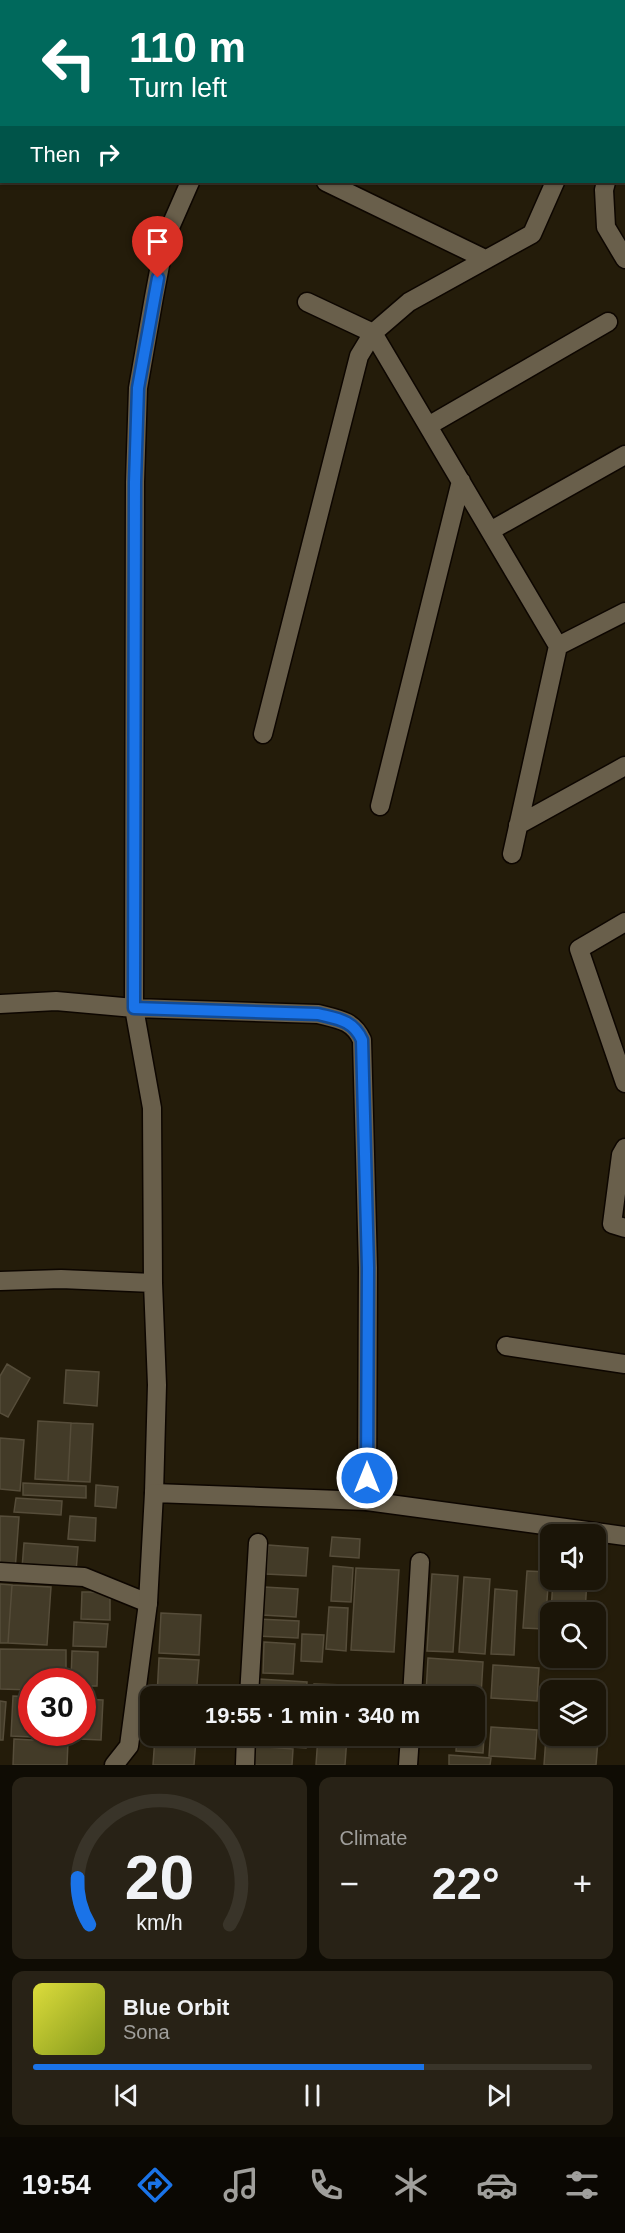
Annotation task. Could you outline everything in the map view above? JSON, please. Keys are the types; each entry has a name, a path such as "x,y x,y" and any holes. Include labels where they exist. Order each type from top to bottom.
{"street":[{"path":"114,1765 129,1746 148,1603 157,1385 153,1283 152,1108 134,1008 134,622 138,388 165,239 190,183"},
{"path":"328,183 485,259"},
{"path":"263,734 359,356 373,333 409,302 532,234 555,183"},
{"path":"606,183 606,227 625,259"},
{"path":"307,302 373,333 558,646 512,854"},
{"path":"428,426 608,322"},
{"path":"490,531 625,455"},
{"path":"380,806 461,481"},
{"path":"558,646 625,612"},
{"path":"518,825 625,766"},
{"path":"625,922 579,949 625,1083"},
{"path":"0,1004 56,1001 134,1008 318,1014 346,1021 357,1029 362,1040 368,1268 367,1501"},
{"path":"625,1148 621,1155 612,1224 625,1228"},
{"path":"0,1281 61,1279 153,1283"},
{"path":"506,1346 625,1364"},
{"path":"154,1493 367,1501 625,1536"},
{"path":"250,1686 258,1544"},
{"path":"413,1686 420,1562"},
{"path":"0,1572 84,1577 148,1603"},
{"path":"245,1765 246,1746"},
{"path":"408,1765 409,1746"}],"building":[{"path":"7,1364 30,1378 8,1417 0,1413 0,1376"},
{"path":"66,1370 99,1372 97,1406 64,1403"},
{"path":"38,1421 71,1423 68,1481 35,1479"},
{"path":"71,1423 93,1424 90,1482 68,1481"},
{"path":"0,1438 24,1440 20,1491 0,1489"},
{"path":"23,1483 86,1486 86,1498 23,1495"},
{"path":"96,1485 118,1487 116,1508 95,1506"},
{"path":"16,1498 62,1501 61,1515 14,1512"},
{"path":"0,1516 19,1517 15,1571 0,1569"},
{"path":"70,1516 96,1518 95,1541 68,1539"},
{"path":"332,1537 360,1539 359,1558 330,1556"},
{"path":"24,1543 78,1547 76,1572 22,1568"},
{"path":"268,1545 308,1548 306,1576 266,1574"},
{"path":"333,1566 353,1568 351,1602 331,1601"},
{"path":"356,1568 399,1570 394,1652 351,1650"},
{"path":"527,1571 540,1572 540,1590 548,1590 547,1602 540,1602 540,1629 523,1628"},
{"path":"432,1574 458,1576 453,1652 427,1651"},
{"path":"464,1577 490,1579 485,1654 459,1652"},
{"path":"0,1584 12,1585 8,1643 0,1643"},
{"path":"12,1585 51,1587 47,1645 8,1643"},
{"path":"264,1587 298,1589 296,1617 262,1615"},
{"path":"495,1589 517,1591 514,1655 491,1654"},
{"path":"552,1590 586,1590 586,1602 552,1602"},
{"path":"82,1592 110,1592 110,1620 81,1619"},
{"path":"329,1607 348,1608 346,1651 326,1649"},
{"path":"161,1613 201,1615 199,1655 159,1653"},
{"path":"258,1619 299,1621 298,1638 257,1636"},
{"path":"74,1622 108,1624 106,1647 73,1646"},
{"path":"302,1634 324,1635 322,1662 301,1661"},
{"path":"264,1642 295,1644 293,1674 263,1673"},
{"path":"0,1649 66,1650 66,1668 18,1668 18,1690 0,1689"},
{"path":"72,1651 98,1652 97,1686 96,1668 71,1668"},
{"path":"159,1658 199,1660 197,1686 158,1686"},
{"path":"428,1658 483,1662 482,1686 426,1686"},
{"path":"493,1665 539,1668 537,1701 491,1698"},
{"path":"259,1679 307,1682 307,1686 259,1686"},
{"path":"314,1684 345,1685 345,1686 314,1686"},
{"path":"13,1696 18,1696 18,1736 11,1736"},
{"path":"96,1700 103,1700 101,1740 96,1740"},
{"path":"0,1701 6,1702 3,1740 0,1740"},
{"path":"491,1727 537,1730 535,1759 489,1756"},
{"path":"14,1739 18,1739 18,1746 68,1746 67,1765 13,1765"},
{"path":"154,1746 195,1746 194,1765 153,1765"},
{"path":"254,1746 293,1749 292,1765 253,1765"},
{"path":"275,1746 306,1746 306,1748"},
{"path":"317,1746 346,1746 345,1765 316,1765"},
{"path":"456,1746 483,1746 483,1753 456,1751"},
{"path":"545,1746 598,1746 596,1765 544,1765"},
{"path":"449,1755 491,1758 490,1765 449,1765"}],"route":[{"path":"158,278 138,388 134,622 134,1008 318,1014 346,1021 357,1029 362,1040 368,1268 367,1478"}]}
